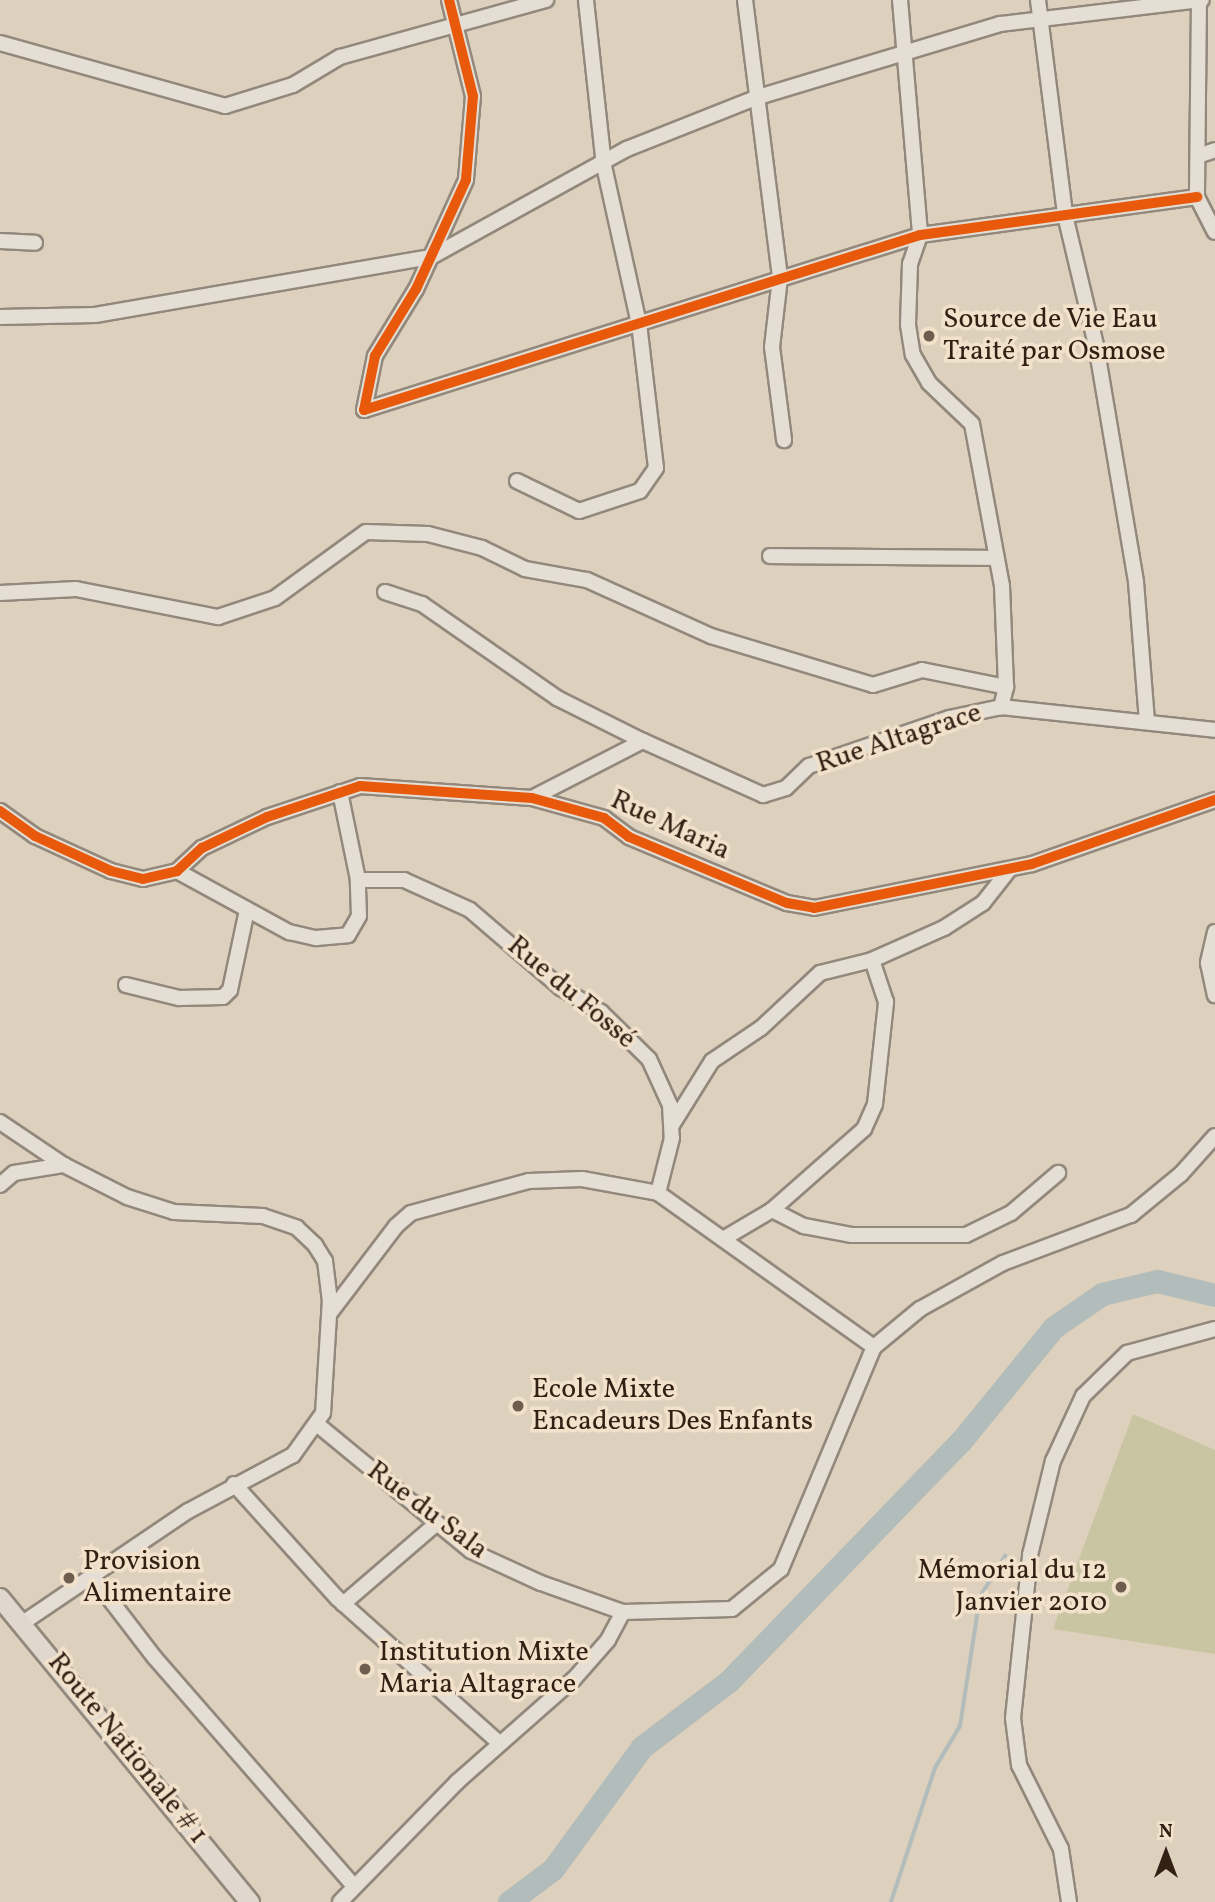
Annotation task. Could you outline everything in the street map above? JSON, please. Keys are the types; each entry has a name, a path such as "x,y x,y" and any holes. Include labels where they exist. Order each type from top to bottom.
{"main road":[{"name":"Route Nationale # 1","path":"0,1598 24,1622 250,1902"}],"street":[{"path":"449,0 454,29 474,96 466,180 431,257 374,356 364,410 920,235 1197,197"},
{"path":"0,43 225,106 292,85 340,57 454,29 546,0"},
{"path":"517,481 579,510 640,491 653,479 639,324 604,166 586,0"},
{"path":"745,0 755,98 780,278 772,346 783,440"},
{"path":"900,0 920,235 910,264 913,355 929,383 971,424 1002,586 1006,687 1001,707"},
{"path":"1038,0 1038,20 1065,215 1096,345 1136,582 1147,722"},
{"path":"0,317 95,316 431,257 604,166 627,149 755,98 1000,24 1200,0 1197,197 1215,232"},
{"path":"1198,156 1215,149"},
{"path":"0,241 35,243"},
{"path":"0,593 76,589 218,617 275,598 366,532 428,534 482,548 543,574 587,580 711,636 873,685 922,670 1006,687"},
{"path":"770,556 996,558"},
{"name":"Rue Altagrace","path":"385,592 422,604 556,698 763,795 786,788 810,766 949,718 1001,707 1215,730"},
{"path":"532,798 643,741"},
{"name":"Rue Maria","path":"0,811 35,836 111,871 143,879 177,871 202,848 230,834 360,786 415,786 532,798 604,818 628,837 798,906 845,906 1009,870 1215,800"},
{"path":"177,871 289,932 316,938 348,935 359,916 358,880 340,792"},
{"path":"672,1126 712,1060 764,1026 820,973 872,960 944,928 983,903 1009,870"},
{"name":"Rue du Fossé","path":"358,880 404,880 442,893 522,951 561,988 601,1012 649,1059 664,1083 672,1126 658,1193"},
{"path":"126,985 178,999 223,997 230,990 247,910"},
{"path":"1215,932 1208,962 1215,995"},
{"path":"723,1239 772,1210 864,1129 876,1104 885,1051 886,1002 872,960"},
{"path":"0,1122 64,1166 127,1197 174,1212 263,1216 297,1228 325,1261 330,1313 318,1425 293,1455 234,1484 24,1622"},
{"path":"330,1313 396,1226 411,1213 529,1181 582,1179 658,1193 874,1347 920,1309 1003,1264 1132,1215 1181,1174 1215,1136"},
{"path":"0,1185 14,1173 64,1166"},
{"path":"772,1210 804,1226 852,1235 966,1235 1011,1213 1058,1172"},
{"path":"1069,1902 1061,1849 1019,1765 1013,1718 1030,1555 1053,1461 1083,1396 1126,1353 1215,1329"},
{"name":"Rue du Sala","path":"318,1425 471,1551 594,1606 623,1612 732,1609 781,1569 874,1347"},
{"path":"234,1484 343,1604 499,1743"},
{"path":"343,1604 436,1524"},
{"path":"92,1576 163,1668 354,1886"},
{"path":"340,1902 499,1743 574,1679 608,1640 623,1612"}],"shaded area":[{"path":"1133,1414 1215,1450 1215,1654 1053,1629"}],"waterway":[{"path":"509,1902 553,1869 642,1747 729,1681 961,1441 1054,1327 1102,1294 1157,1281 1215,1295"},
{"path":"891,1902 935,1768 960,1726 980,1597 1005,1556"}],"cycle path":[{"path":"449,0 473,96 466,180 416,289 375,356 364,410 920,235 1197,197"},
{"path":"0,811 35,836 111,871 143,879 177,871 202,848 267,817 360,786 532,798 604,818 629,837 787,903 814,908 1032,864 1215,800"}],"place":[{"name":"Source de Vie Eau Traité par Osmose","path":"929,336"},
{"name":"Ecole Mixte Encadeurs Des Enfants","path":"518,1406"},
{"name":"Provision Alimentaire","path":"69,1578"},
{"name":"Mémorial du 12 Janvier 2010","path":"1121,1587"},
{"name":"Institution Mixte Maria Altagrace","path":"365,1669"}]}
